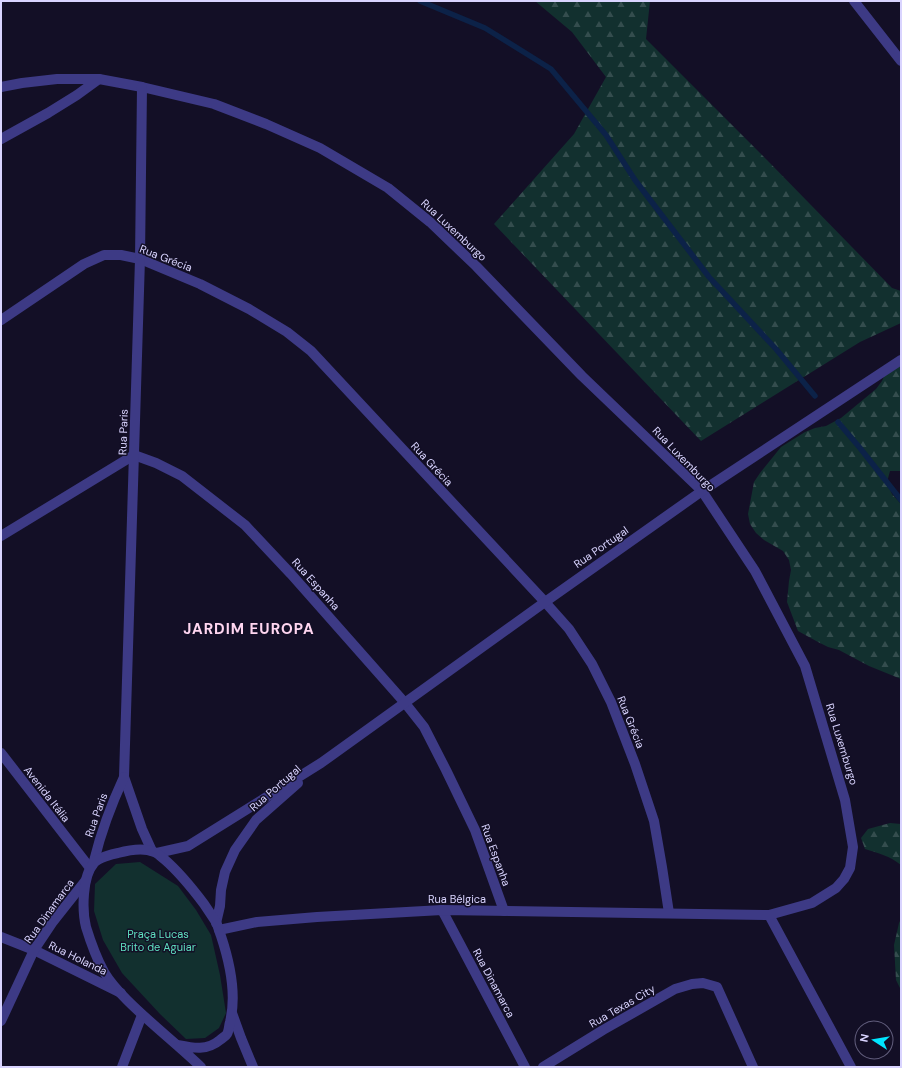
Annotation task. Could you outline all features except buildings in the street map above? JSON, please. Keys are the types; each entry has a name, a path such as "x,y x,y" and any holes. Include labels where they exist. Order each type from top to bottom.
{"street":[{"path":"854,1 901,61"},
{"path":"1,139 71,98 99,79"},
{"name":"Rua Luxemburgo","path":"1,87 22,83 56,80 99,79 142,87 214,104 266,124 320,148 388,188 430,222 470,260 582,376 702,491 754,571 805,666 845,800 853,847 850,868 844,879 836,888 812,903 769,915"},
{"name":"Rua Paris","path":"142,87 140,259 124,777 142,829 155,852"},
{"name":"Rua Grécia","path":"1,320 84,264 104,255 121,255 140,259 200,284 249,309 287,332 311,351 545,602 569,630 592,664 611,702 635,764 654,821 669,913"},
{"name":"Rua Portugal","path":"155,852 188,846 321,763 702,491 901,360"},
{"path":"1,536 134,455"},
{"name":"Rua Espanha","path":"134,455 156,463 182,476 245,525 291,574 405,703 424,727 475,830 504,911"},
{"name":"Avenida Itália","path":"1,753 92,865"},
{"name":"Rua Portugal","path":"217,926 221,890 226,872 235,850 256,820 321,763"},
{"name":"Rua Paris","path":"92,865 112,802 124,777"},
{"path":"178,1045 194,1049 209,1047 227,1034 232,1012 233,992 226,950 217,926 204,905 185,880 171,865 155,852 134,849 110,854 92,865 86,880 84,897 86,927 104,973 142,1015 178,1045 201,1067"},
{"name":"Rua Dinamarca","path":"1,1021 34,950 52,923 86,880"},
{"name":"Rua Bélgica","path":"217,926 317,917 442,910 769,915"},
{"name":"Rua Dinamarca","path":"442,910 525,1067"},
{"path":"769,915 851,1067"},
{"name":"Rua Holanda","path":"1,937 34,950 121,993"},
{"name":"Rua Texas City","path":"543,1067 603,1030 675,990 692,984 703,983 717,987 753,1067"},
{"path":"232,1012 253,1067"},
{"path":"122,1067 142,1015"}],"green space":[{"path":"535,1 650,1 646,39 892,288 901,291 901,323 860,342 701,441 494,224 574,134 606,77 572,32"},
{"path":"901,355 901,471 890,471 887,482 892,494 901,504 901,679 869,666 839,650 828,647 798,631 787,602 791,570 789,560 783,551 764,540 756,533 750,524 748,514 754,482 781,447 805,432 826,426 841,418 876,389 882,381 891,361"},
{"path":"890,823 901,824 901,865 879,853 865,849 861,838 868,829"},
{"name":"Praça Lucas Brito de Aguiar","path":"140,862 178,886 196,910 211,935 220,975 226,1013 219,1028 205,1038 186,1039 160,1014 122,973 103,940 94,911 95,884 116,864"},
{"path":"901,919 901,990 896,980 894,945"}],"waterway":[{"path":"420,1 485,28 551,69 606,135 635,180 709,277 776,349 815,396"},
{"path":"838,422 901,500"}],"district":[{"name":"JARDIM EUROPA","path":"249,629"}]}
